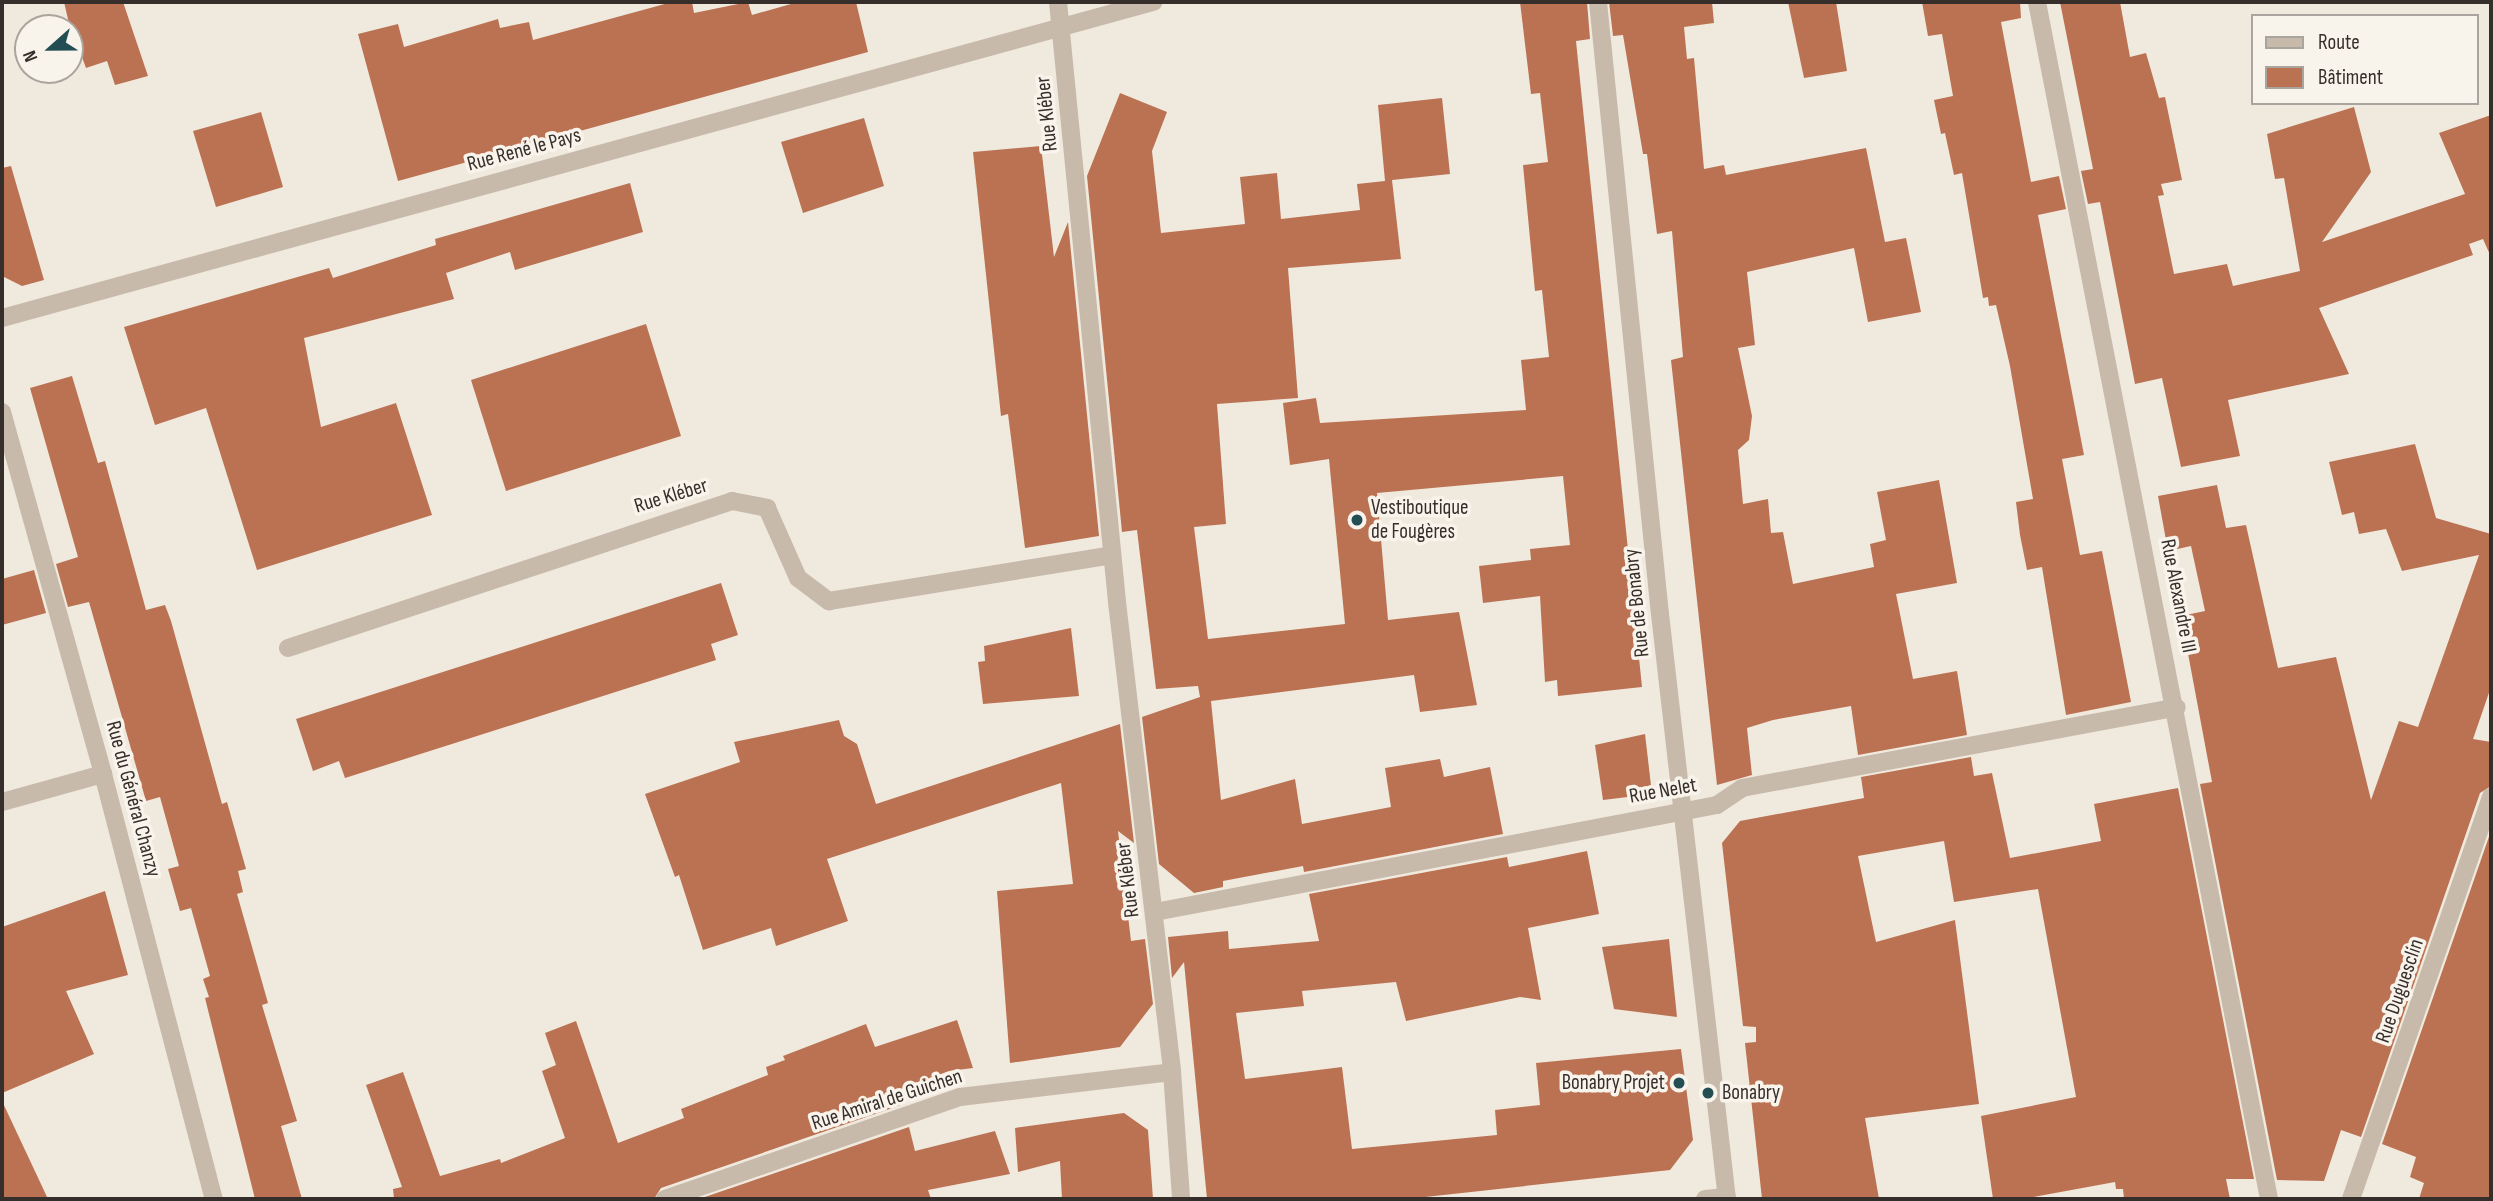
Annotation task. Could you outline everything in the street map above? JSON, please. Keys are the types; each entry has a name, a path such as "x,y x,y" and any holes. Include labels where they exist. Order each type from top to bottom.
{"street":[{"name":"Rue Kléber","path":"1058,2 1112,555 1172,1072 1181,1199"},
{"name":"Rue René le Pays","path":"2,318 1153,2"},
{"name":"Rue de Bonabry","path":"1598,2 1682,810 1727,1198"},
{"name":"Rue Alexandre III","path":"2038,2 2269,1199"},
{"name":"Rue du Général Chanzy","path":"2,412 103,774 214,1199"},
{"name":"Rue Kléber","path":"288,648 732,501 766,508 798,578 829,601 1112,555"},
{"name":"Rue Nelet","path":"1155,912 1717,805 1742,788 2176,707"},
{"path":"2,802 103,774"},
{"name":"Rue Duguesclin","path":"2351,1199 2491,797"},
{"name":"Rue Amiral de Guichen","path":"666,1199 960,1097 1172,1072"},
{"path":"1705,1199 1727,1198"}],"building":[{"path":"64,2 123,2 148,76 115,85 107,61 86,68 84,14 67,14"},
{"path":"672,2 692,2 694,13 748,2 752,15 798,2 856,2 868,52 398,181 358,34 398,24 404,47 498,19 500,28 529,22 533,40"},
{"path":"1520,2 1587,2 1590,39 1576,41 1642,687 1558,696 1557,680 1545,682 1540,596 1483,603 1479,566 1531,560 1530,549 1570,545 1563,476 1377,493 1388,620 1459,612 1477,705 1420,712 1414,675 1211,701 1221,800 1295,779 1302,824 1391,807 1385,768 1440,759 1444,777 1490,767 1503,834 1304,872 1303,866 1223,881 1223,887 1194,893 1159,864 1142,717 1200,697 1198,686 1156,689 1137,530 1122,532 1087,176 1120,93 1167,112 1152,151 1161,233 1245,224 1240,177 1277,173 1281,219 1360,210 1357,184 1385,181 1378,105 1442,98 1450,174 1392,180 1401,259 1288,268 1298,398 1217,404 1226,524 1194,527 1208,639 1345,624 1329,459 1290,465 1283,403 1316,398 1320,423 1526,410 1521,360 1549,357 1542,290 1535,291 1523,165 1548,162 1540,93 1531,94"},
{"path":"1609,2 1712,2 1714,23 1684,27 1687,59 1694,58 1704,169 1724,165 1726,175 1866,148 1885,242 1906,238 1921,312 1868,322 1854,248 1747,272 1755,345 1738,348 1752,416 1749,440 1738,450 1743,504 1768,499 1771,533 1783,532 1793,584 1874,567 1870,544 1886,540 1877,492 1939,480 1957,583 1896,594 1913,679 1957,671 1967,735 1858,755 1851,706 1773,720 1747,728 1752,775 1717,785 1671,360 1683,357 1672,231 1657,234 1647,154 1643,154 1623,35 1613,36"},
{"path":"1788,2 1836,2 1847,71 1804,78"},
{"path":"1922,2 2020,2 2021,18 2001,22 2031,182 2059,176 2066,209 2038,215 2084,455 2062,459 2080,555 2102,551 2131,702 2066,715 2042,567 2027,570 2020,535 2016,502 2033,499 2010,366 1996,305 1989,306 1988,297 1983,298 1962,173 1954,175 1945,133 1941,134 1934,100 1953,96 1942,34 1928,36"},
{"path":"2060,2 2120,2 2130,57 2146,53 2159,98 2165,97 2182,180 2161,184 2164,195 2158,196 2174,274 2227,264 2233,286 2300,271 2284,178 2275,179 2267,134 2354,107 2371,172 2322,242 2465,194 2439,133 2491,115 2491,257 2483,239 2469,244 2473,255 2319,308 2349,374 2228,400 2240,456 2181,467 2162,378 2135,384 2100,202 2088,204 2081,171 2093,169"},
{"path":"261,112 283,187 216,207 193,131"},
{"path":"864,118 884,186 803,213 781,142"},
{"path":"1041,146 1054,257 1068,222 1099,536 1025,548 1008,414 1001,416 973,152"},
{"path":"11,166 44,280 22,286 2,276 2,168"},
{"path":"630,183 643,232 515,270 510,252 446,273 454,299 304,338 321,427 396,403 432,515 257,570 206,408 155,425 124,327 329,268 333,278 436,245 435,239"},
{"path":"646,324 681,436 506,491 471,380"},
{"path":"72,376 98,463 105,461 146,610 165,605 171,621 222,804 227,802 246,869 238,871 243,892 237,894 268,1003 262,1005 297,1121 281,1126 302,1199 255,1199 205,998 209,997 203,979 210,976 191,908 180,911 168,869 179,866 160,797 146,801 89,602 68,607 56,564 78,557 30,388"},
{"path":"2415,444 2436,518 2491,534 2491,687 2473,739 2491,742 2491,786 2480,793 2361,1137 2341,1130 2324,1181 2277,1180 2200,784 2212,782 2181,616 2205,611 2191,546 2168,551 2158,496 2217,485 2226,528 2246,525 2278,668 2336,657 2371,800 2399,721 2418,727 2479,555 2402,571 2386,529 2359,534 2354,512 2342,515 2329,462"},
{"path":"34,570 46,613 2,625 2,579"},
{"path":"721,583 738,635 711,644 716,660 345,778 339,761 313,771 296,719"},
{"path":"1071,628 1079,696 983,704 978,662 985,661 984,646"},
{"path":"839,720 844,736 857,744 876,804 1120,724 1134,843 1118,831 1131,941 1145,939 1153,1004 1120,1047 1010,1063 997,891 1073,884 1061,783 827,859 848,921 776,946 771,928 703,950 679,875 675,877 645,794 740,762 734,742"},
{"path":"1645,734 1652,794 1603,800 1595,745"},
{"path":"1971,757 1974,776 1992,773 2010,858 2101,841 2094,804 2178,788 2254,1179 2226,1179 2230,1199 2124,1199 2123,1189 2116,1189 2115,1182 2022,1199 1993,1199 1981,1116 2076,1097 2038,889 1954,902 1944,841 1858,856 1876,942 1955,920 1979,1104 1865,1118 1879,1199 1762,1199 1745,1043 1756,1042 1756,1027 1743,1026 1722,843 1740,821 1864,798 1861,777"},
{"path":"2491,831 2491,1199 2419,1199 2424,1183 2410,1177 2416,1157 2382,1144"},
{"path":"1587,851 1599,914 1528,928 1541,1000 1520,997 1406,1021 1396,982 1302,991 1304,1006 1236,1013 1245,1079 1342,1067 1352,1149 1497,1135 1495,1110 1540,1105 1536,1063 1681,1049 1693,1140 1670,1170 1407,1199 1207,1199 1184,962 1172,978 1168,937 1228,931 1229,949 1319,941 1309,894 1507,857 1509,867"},
{"path":"105,891 128,975 66,991 94,1054 2,1093 2,927"},
{"path":"1669,939 1677,1017 1614,1009 1602,947"},
{"path":"957,1020 973,1068 949,1071 901,1089 904,1104 661,1188 654,1199 394,1199 393,1189 402,1187 366,1085 403,1072 440,1176 500,1159 501,1163 565,1138 542,1071 556,1065 545,1033 576,1021 618,1143 684,1118 681,1109 768,1075 766,1067 785,1060 783,1056 866,1024 875,1047"},
{"path":"2,1101 48,1199 2,1199"},
{"path":"1124,1113 1148,1130 1153,1199 1062,1199 1060,1161 1018,1172 1015,1128"},
{"path":"909,1127 915,1151 995,1131 1010,1174 928,1190 931,1199 699,1199"}],"place":[{"name":"Vestiboutique de Fougères","path":"1357,520"},
{"name":"Bonabry Projet","path":"1679,1083"},
{"name":"Bonabry","path":"1708,1093"}]}
